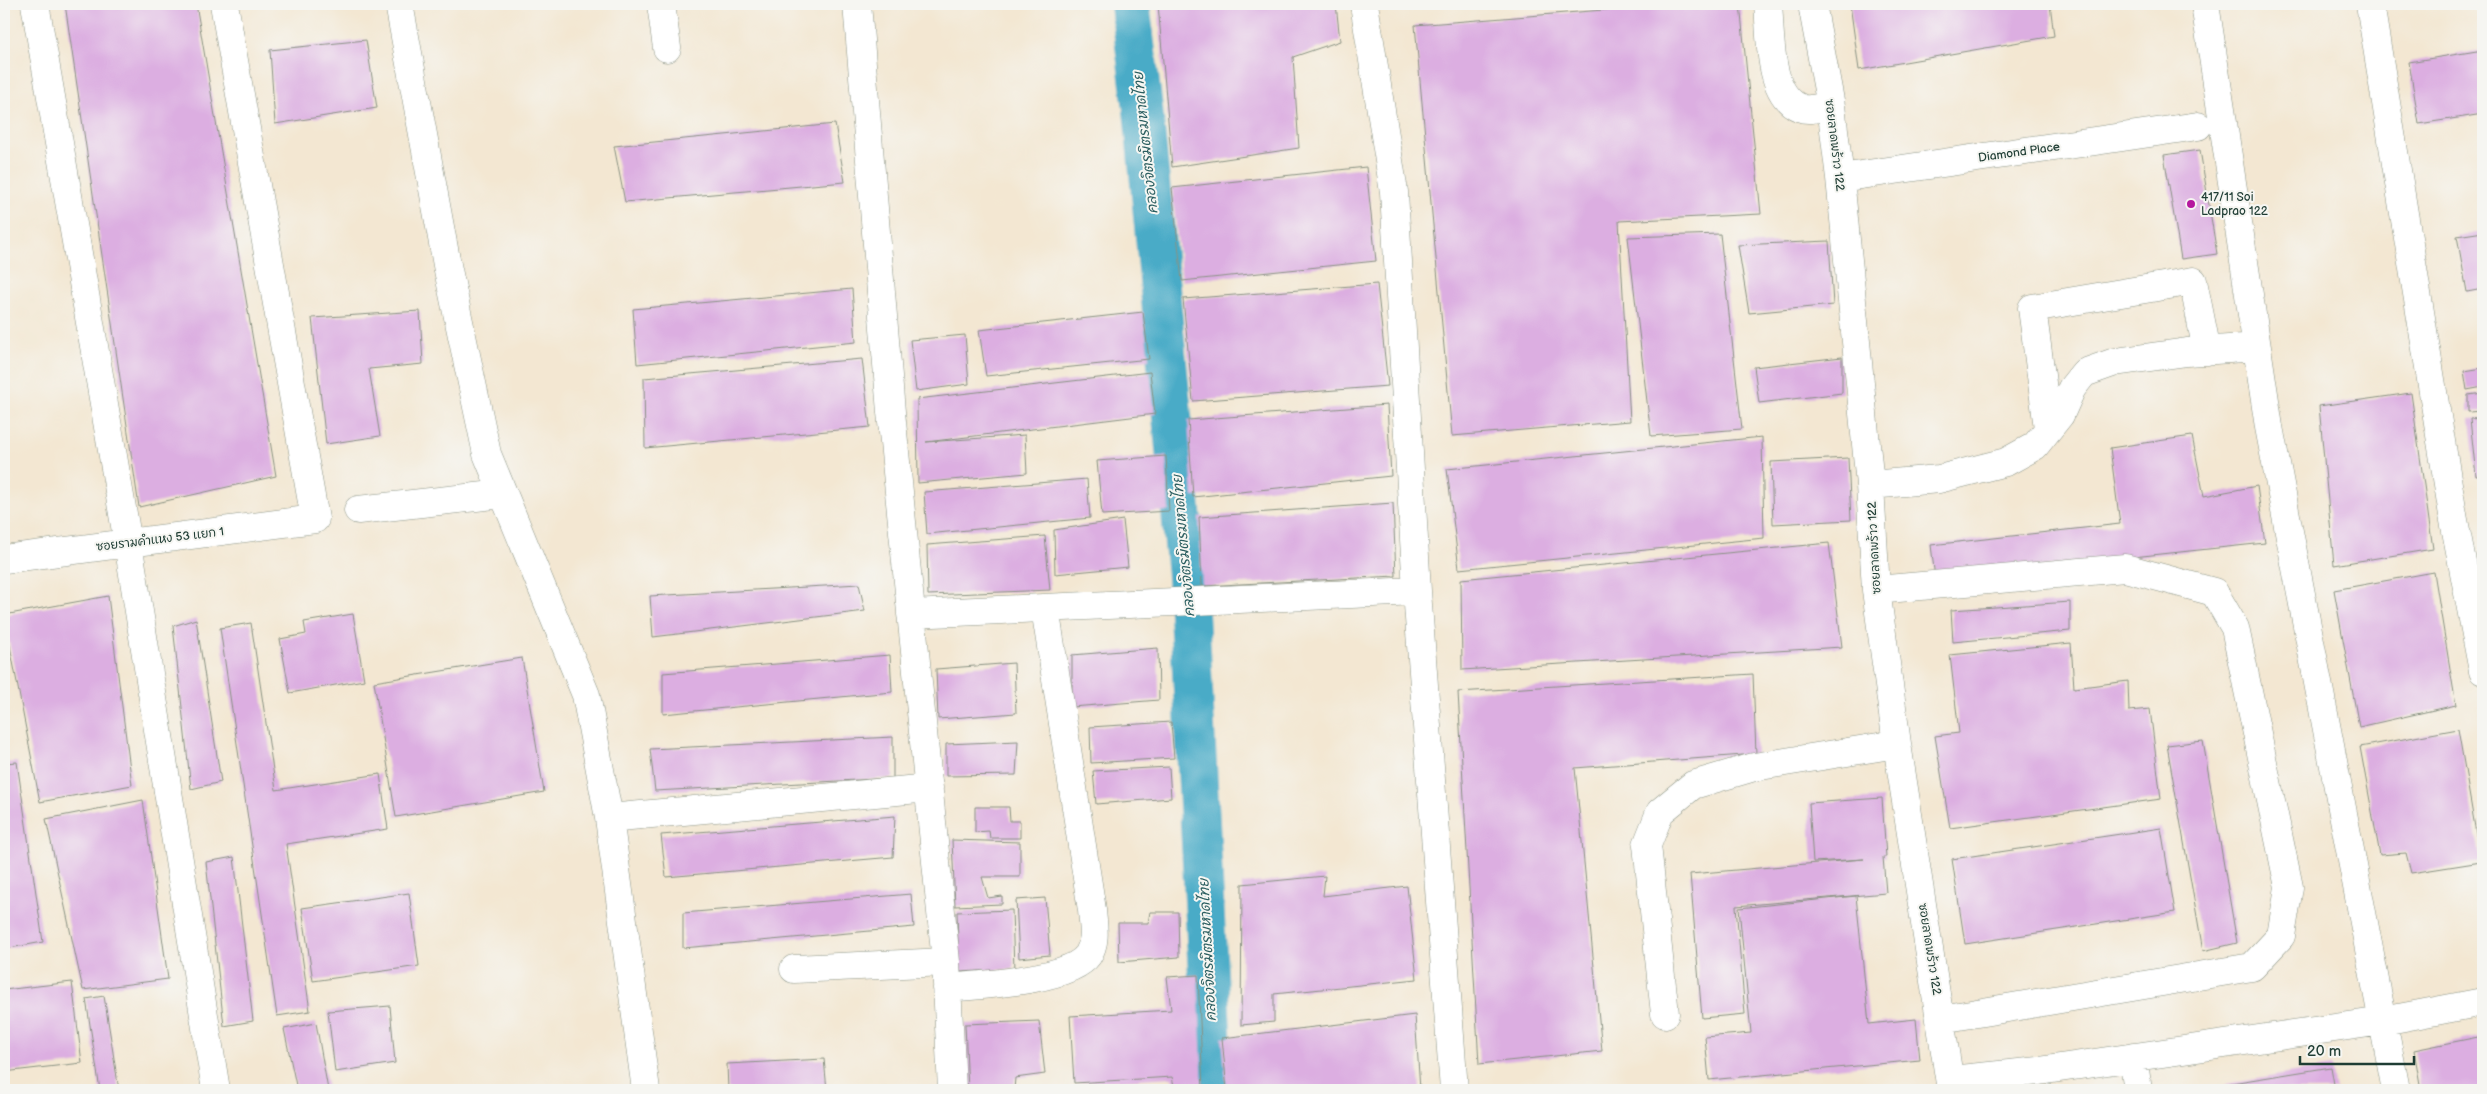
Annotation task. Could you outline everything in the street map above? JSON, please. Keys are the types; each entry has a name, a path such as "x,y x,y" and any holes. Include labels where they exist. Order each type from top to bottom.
{"street":[{"path":"36,4 128,543 216,1090"},
{"name":"ซอยรามคำแหง 53 แยก 1","path":"4,559 315,519 224,4"},
{"path":"399,4 447,265 485,444 503,494 586,695 609,818 646,1090"},
{"path":"661,4 667,48"},
{"path":"857,4 891,412 946,975 952,1090"},
{"path":"1364,4 1394,192 1417,591 1454,1090"},
{"path":"1768,4 1776,81 1785,98 1802,109 1831,106"},
{"name":"ซอยลาดพร้าว 122","path":"1812,4 1831,106 1840,178 1870,485 1876,590 1897,744 1950,1085"},
{"path":"2205,4 2271,437 2396,1090"},
{"path":"2370,4 2453,515 2483,672"},
{"name":"Diamond Place","path":"1840,178 2198,126"},
{"path":"2048,428 2032,308 2193,281 2207,350"},
{"path":"1870,485 1939,479 2006,462 2035,446 2060,415 2072,388 2084,372 2115,362 2207,350 2256,347"},
{"path":"358,510 503,494"},
{"path":"1876,590 2124,568 2214,592 2235,628 2289,887 2281,936 2252,967 1941,1019"},
{"path":"912,614 1417,591"},
{"path":"794,969 1034,979 1077,964 1087,956 1094,942 1092,910 1045,608"},
{"path":"1665,1014 1647,846 1660,812 1693,785 1754,767 1897,744"},
{"path":"609,818 929,788"},
{"path":"1950,1085 2040,1081 2132,1057 2383,1021 2483,1002"},
{"path":"2132,1057 2138,1090"}],"building":[{"path":"65,4 196,4 276,476 139,507"},
{"path":"1158,4 1336,4 1340,41 1293,57 1299,148 1172,167"},
{"path":"1679,4 1740,4 1761,214 1619,221 1630,421 1452,436 1415,25"},
{"path":"1850,4 2050,4 2054,36 1859,70"},
{"path":"366,40 377,108 275,124 270,50"},
{"path":"2483,50 2483,114 2419,124 2409,62"},
{"path":"835,124 845,182 625,202 614,146"},
{"name":"417/11 Soi Ladprao 122","path":"2200,150 2217,254 2181,259 2164,155"},
{"path":"1366,167 1376,261 1182,281 1172,188"},
{"path":"2483,232 2483,289 2467,292 2457,236"},
{"path":"1720,234 1742,429 1651,436 1628,237"},
{"path":"1829,241 1833,305 1749,313 1738,245"},
{"path":"1377,284 1388,386 1193,401 1183,299"},
{"path":"852,289 856,342 637,364 633,309"},
{"path":"420,311 423,364 369,369 380,436 326,444 312,318"},
{"path":"1143,312 1149,359 986,376 979,330"},
{"path":"965,335 969,384 916,391 910,340"},
{"path":"1842,357 1842,393 1759,403 1754,367"},
{"path":"862,359 870,427 645,448 644,378"},
{"path":"2483,368 2483,387 2467,390 2464,371"},
{"path":"1150,372 1155,414 926,442 1025,435 1027,473 918,483 917,399"},
{"path":"2411,393 2433,549 2334,565 2319,406"},
{"path":"2483,393 2483,411 2468,412 2468,395"},
{"path":"1387,405 1391,476 1193,497 1188,420"},
{"path":"2483,418 2483,475 2476,476 2470,419"},
{"path":"2192,436 2204,496 2257,486 2265,543 1935,578 1931,545 2120,524 2110,448"},
{"path":"1762,437 1764,538 1459,569 1447,469"},
{"path":"1166,456 1169,511 1102,515 1097,461"},
{"path":"1848,458 1851,520 1773,524 1771,462"},
{"path":"1087,479 1090,518 927,534 924,492"},
{"path":"1393,503 1396,576 1202,586 1199,517"},
{"path":"1123,520 1128,567 1055,574 1054,530"},
{"path":"1045,536 1050,590 928,595 927,545"},
{"path":"1829,543 1842,647 1462,670 1461,579"},
{"path":"2434,572 2456,705 2359,727 2334,590"},
{"path":"859,584 865,611 653,637 650,596"},
{"path":"108,596 132,785 40,802 4,615"},
{"path":"2070,602 2070,631 1953,642 1951,610"},
{"path":"353,614 364,680 290,693 280,639 306,634 304,622"},
{"path":"196,619 221,782 191,789 173,626"},
{"path":"251,623 276,790 380,774 388,829 286,844 310,1011 277,1016 220,628"},
{"path":"2071,643 2074,688 2128,681 2129,711 2150,709 2161,799 1950,828 1935,736 1959,733 1950,655"},
{"path":"1158,648 1159,700 1072,707 1072,655"},
{"path":"890,655 892,692 663,714 663,673"},
{"path":"522,658 544,792 396,817 374,682"},
{"path":"1014,663 1016,713 938,719 936,669"},
{"path":"1753,674 1756,754 1575,768 1602,1051 1479,1064 1458,692"},
{"path":"1171,722 1174,758 1091,763 1090,727"},
{"path":"2458,729 2481,862 2411,873 2406,853 2380,855 2360,747"},
{"path":"893,737 893,778 655,791 650,749"},
{"path":"1018,741 1016,775 946,776 946,744"},
{"path":"2203,741 2237,943 2203,951 2167,745"},
{"path":"17,762 43,942 4,949 4,763"},
{"path":"1169,767 1171,798 1096,804 1093,771"},
{"path":"1882,798 1886,857 1883,857 1886,893 1736,906 1745,1014 1702,1018 1690,874 1864,859 1813,862 1809,803"},
{"path":"143,800 168,979 83,990 46,819"},
{"path":"975,807 1009,807 1010,821 1020,821 1020,838 990,838 989,831 975,832"},
{"path":"895,816 893,857 666,877 661,835"},
{"path":"2161,828 2175,912 1965,944 1952,859"},
{"path":"952,840 1020,842 1020,877 982,877 988,898 1002,896 1002,904 955,906"},
{"path":"234,857 253,1021 224,1026 206,862"},
{"path":"1325,876 1323,896 1407,886 1417,979 1274,994 1274,1022 1241,1025 1242,884"},
{"path":"409,893 419,966 313,981 302,908"},
{"path":"911,894 914,927 683,948 683,913"},
{"path":"1856,896 1869,1024 1916,1019 1920,1060 1709,1080 1705,1037 1751,1033 1739,908"},
{"path":"1045,898 1050,955 1019,958 1016,900"},
{"path":"1012,910 1014,969 959,972 957,912"},
{"path":"1150,912 1178,912 1179,957 1119,962 1118,923 1148,923"},
{"path":"1198,975 1203,1090 1175,1090 1172,1077 1074,1083 1070,1016 1171,1010 1167,977"},
{"path":"72,982 82,1063 4,1072 4,990"},
{"path":"104,996 119,1090 100,1090 86,999"},
{"path":"390,1006 395,1063 335,1072 328,1011"},
{"path":"1415,1015 1420,1090 1227,1090 1222,1038"},
{"path":"1039,1021 1045,1074 1015,1078 1014,1090 968,1090 965,1024"},
{"path":"316,1023 328,1090 297,1090 284,1029"},
{"path":"2483,1036 2483,1090 2421,1090 2414,1050"},
{"path":"824,1059 827,1090 728,1090 727,1064"},
{"path":"2331,1067 2335,1090 2202,1090 2201,1088"},
{"path":"932,1087 932,1090 894,1090 894,1089"}],"waterway":[{"name":"คลองจิตรมิตรมหาดไทย","path":"1130,4 1143,109 1187,575 1214,1090"}],"place":[{"name":"417/11 Soi Ladprao 122","path":"2191,204"}]}
